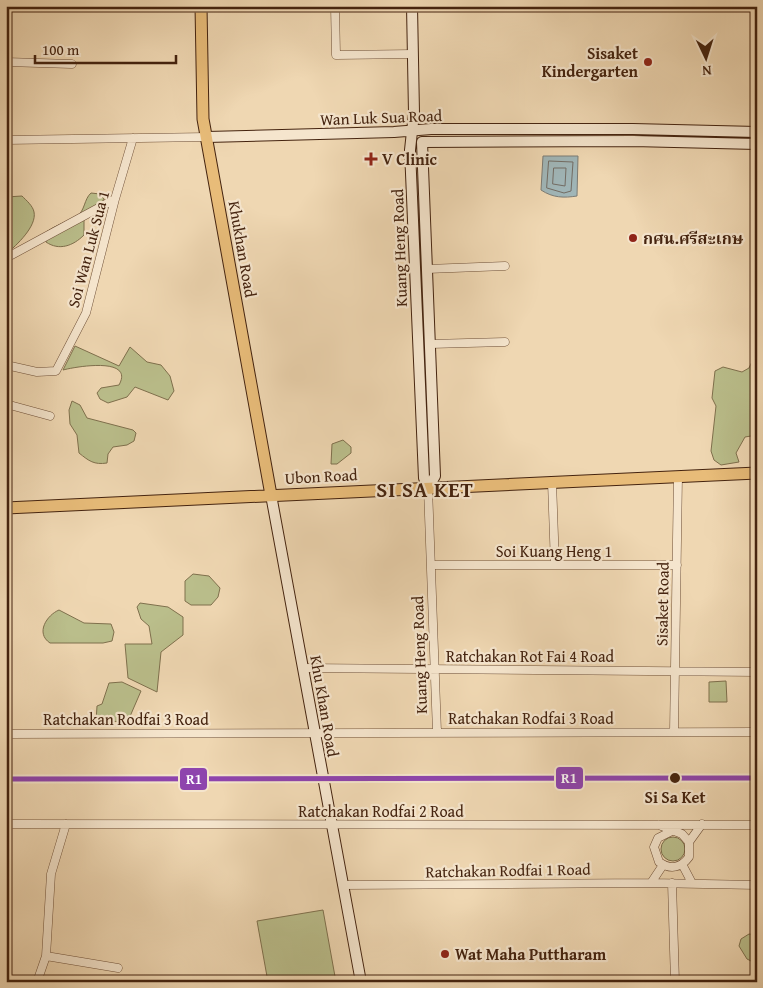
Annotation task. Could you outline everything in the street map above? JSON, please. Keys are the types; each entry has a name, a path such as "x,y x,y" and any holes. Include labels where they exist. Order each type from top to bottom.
{"main road":[{"name":"Khukhan Road","path":"201,6 203,119 271,495"},
{"name":"Ubon Road","path":"6,508 757,473"}],"street":[{"path":"335,6 336,55 413,54"},
{"name":"Kuang Heng Road","path":"412,6 414,114 411,130 424,478 428,488 437,732"},
{"path":"6,62 72,64"},
{"name":"Wan Luk Sua Road","path":"6,140 207,137 411,130 633,129 757,132"},
{"path":"633,129 633,141"},
{"path":"411,130 422,142"},
{"name":"Soi Wan Luk Sua 1","path":"6,365 37,372 56,371 86,313 115,199 133,138"},
{"name":"Wan Luk Sua Road","path":"422,142 633,141 757,144"},
{"name":"Kuang Heng Road","path":"422,142 435,476 428,488"},
{"path":"6,258 115,199"},
{"path":"427,269 505,266"},
{"path":"430,344 505,342"},
{"path":"6,404 50,416"},
{"name":"Sisaket Road","path":"674,732 678,476"},
{"path":"552,482 555,565"},
{"name":"Khu Khan Road","path":"271,495 361,982"},
{"name":"Soi Kuang Heng 1","path":"431,565 676,564"},
{"name":"Ratchakan Rot Fai 4 Road","path":"303,668 757,672"},
{"name":"Ratchakan Rodfai 3 Road","path":"6,734 315,731 757,732"},
{"name":"Ratchakan Rodfai 2 Road","path":"6,824 332,826 656,824 672,827"},
{"path":"37,982 46,956 51,874 66,824"},
{"path":"672,827 689,842 690,852 682,864 673,867 663,865 654,853 655,842 672,827 702,824 757,826"},
{"path":"689,842 702,824"},
{"path":"682,864 692,883"},
{"path":"651,883 663,865"},
{"name":"Ratchakan Rodfai 1 Road","path":"344,885 651,883 757,885"},
{"path":"672,883 675,982"},
{"path":"46,956 118,968"}],"green space":[{"path":"91,193 100,194 104,199 101,209 84,218 84,235 75,242 61,247 46,242 46,232 80,214"},
{"path":"22,196 32,208 34,217 25,235 6,254 6,197"},
{"path":"75,346 119,366 130,347 147,362 161,365 170,376 174,391 168,400 135,387 127,397 108,403 100,399 97,393 101,388 119,385 122,376 119,370 111,367 90,366 63,370"},
{"path":"757,351 757,435 745,437 736,453 739,462 721,465 714,460 711,451 716,406 712,398 715,371 723,367 742,372 749,368"},
{"path":"72,401 80,405 87,418 133,430 136,433 134,441 127,445 113,447 108,454 107,463 95,463 89,460 79,453 77,435 70,424 69,410"},
{"path":"343,440 351,447 351,453 337,464 331,464 332,444"},
{"path":"193,574 209,576 220,588 218,597 211,605 191,605 185,601 185,581"},
{"path":"140,603 168,607 183,617 183,635 161,652 157,692 128,678 125,644 152,644 149,626 141,619 137,607"},
{"path":"59,610 84,623 111,624 114,632 112,641 103,643 50,643 43,634 44,625 50,616"},
{"path":"726,681 727,702 709,702 709,682"},
{"path":"122,682 141,691 128,721 96,722 97,706 102,704 109,683"},
{"path":"673,837 682,840 685,849 682,858 673,861 664,858 661,849 664,840"},
{"path":"323,910 336,982 268,982 257,921"},
{"path":"749,934 757,935 757,964 747,959 739,946 741,939"}],"water":[{"path":"543,156 578,156 577,196 559,197 541,190"}],"transit line":[{"name":"R1","path":"6,779 757,778"}],"place":[{"name":"Sisaket Kindergarten","path":"648,62"},
{"name":"V Clinic","path":"371,159"},
{"name":"กศน.ศรีสะเกษ","path":"633,238"},
{"name":"Si Sa Ket","path":"675,778"},
{"name":"Wat Maha Puttharam","path":"445,954"}],"district":[{"name":"SI SA KET","path":"425,490"}]}
